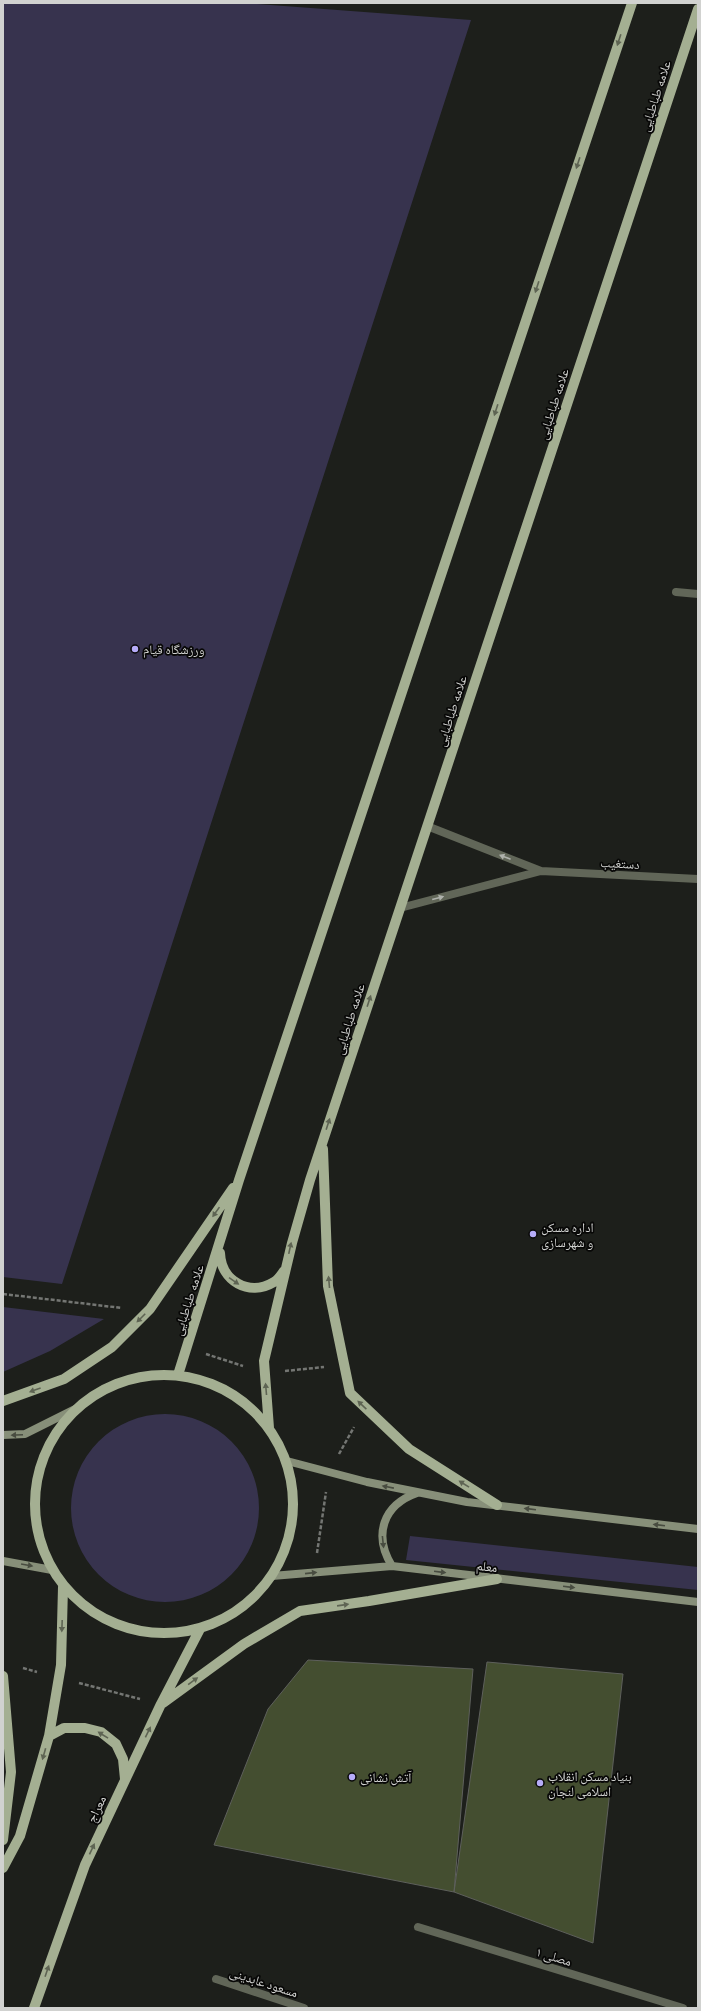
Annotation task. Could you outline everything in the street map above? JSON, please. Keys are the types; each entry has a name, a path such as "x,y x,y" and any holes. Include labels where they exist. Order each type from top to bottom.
{"main road":[{"name":"علامه طباطبایی","path":"178,1376 219,1247 238,1180 632,3"},
{"name":"علامه طباطبایی","path":"269,1428 264,1360 292,1243 322,1142 698,9"},
{"path":"322,1142 328,1286 350,1393 409,1449 497,1505"},
{"path":"3,1401 64,1379 112,1347 146,1312 238,1180"},
{"path":"219,1247 220,1263 228,1278 242,1287 260,1288 275,1282 286,1270"},
{"path":"3,1435 25,1434 77,1408 108,1387 142,1376 178,1376 213,1384 244,1402 269,1428 287,1461 294,1500 289,1540 272,1576 252,1599 228,1617 200,1629 163,1634 125,1628 91,1612 63,1587 52,1570 36,1528 35,1484 50,1442 77,1408"},
{"path":"287,1461 366,1482 418,1492 497,1505 698,1529"},
{"path":"392,1566 386,1557 383,1546 384,1523 397,1503 418,1492"},
{"path":"3,1561 52,1570"},
{"name":"معلم","path":"272,1576 392,1566 698,1602"},
{"path":"161,1704 244,1644 300,1610 369,1601 497,1579"},
{"path":"3,1868 20,1836 49,1736 61,1665 63,1587"},
{"name":"معراج","path":"34,2008 85,1865 161,1704 200,1629"},
{"path":"3,1676 11,1772 3,1840"},
{"path":"49,1736 64,1728 85,1728 101,1732 116,1744 123,1759 125,1779"}],"street":[{"path":"676,592 698,594"},
{"path":"427,826 541,871"},
{"path":"400,908 541,871"},
{"name":"دستغیب","path":"541,871 698,879"},
{"name":"مصلی ۱","path":"418,1927 683,2008"},
{"name":"مسعود عابدینی","path":"216,1979 304,2008"}],"path":[{"path":"3,1294 118,1307 146,1312"},
{"path":"187,1348 265,1373 344,1365"},
{"path":"314,1572 329,1473 365,1408"},
{"path":"17,1667 161,1704"}],"shaded area":[{"name":"ورزشگاه قیام","path":"3,3 244,3 471,20 62,1284 3,1277"},
{"path":"3,1307 104,1319 50,1351 3,1372"},
{"path":"156,1414 174,1414 201,1421 225,1435 232,1441 238,1448 252,1472 259,1499 259,1517 252,1544 238,1568 232,1575 225,1581 201,1595 174,1602 156,1602 138,1598 121,1591 105,1581 92,1568 82,1552 75,1535 71,1517 71,1499 75,1481 82,1464 92,1448 105,1435 121,1425 138,1418"},
{"path":"410,1536 698,1567 698,1590 406,1560"}],"building":[{"name":"آتش نشانی","path":"308,1660 473,1669 454,1892 214,1845 268,1709"},
{"name":"بنیاد مسکن انقلاب اسلامی لنجان","path":"487,1662 623,1674 593,1943 454,1892"}],"place":[{"name":"ورزشگاه قیام","path":"135,649"},
{"name":"اداره مسکن و شهرسازی","path":"533,1234"},
{"name":"آتش نشانی","path":"352,1777"},
{"name":"بنیاد مسکن انقلاب اسلامی لنجان","path":"540,1783"}]}
